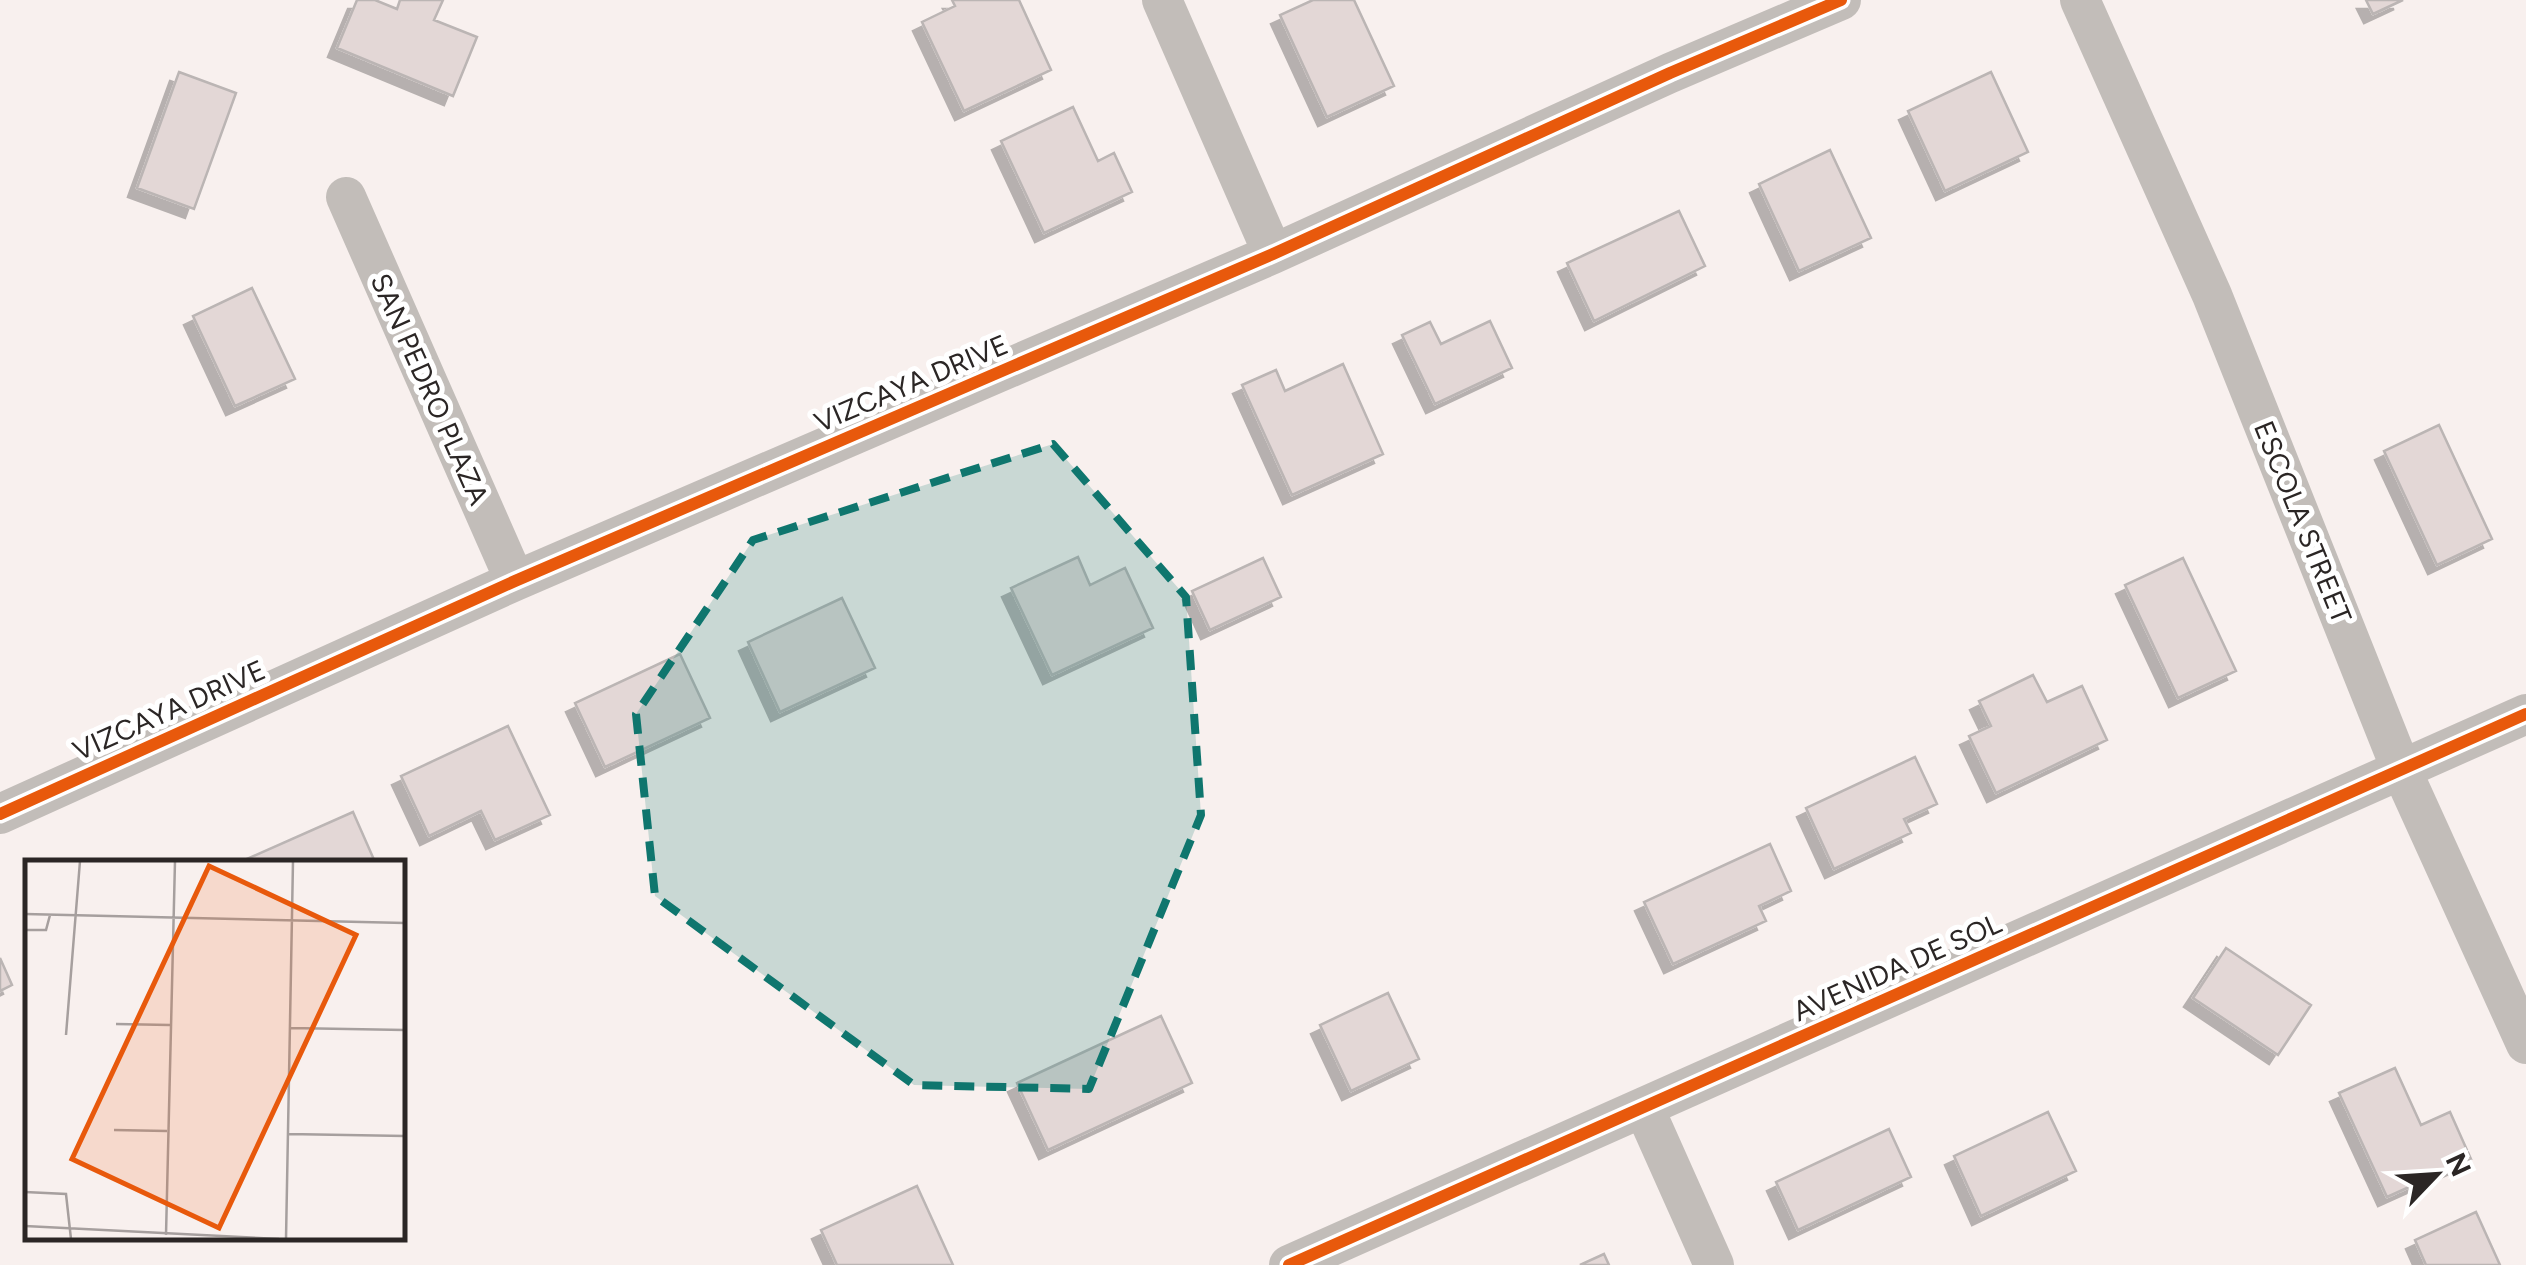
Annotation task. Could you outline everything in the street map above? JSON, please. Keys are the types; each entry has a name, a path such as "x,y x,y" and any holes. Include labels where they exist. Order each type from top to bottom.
{"street":[{"path":"1162,0 1272,254"},
{"name":"VIZCAYA DRIVE","path":"0,814 515,581 1272,254 1670,73 1842,0"},
{"name":"ESCOLA STREET","path":"2080,0 2212,294 2401,769 2526,1044"},
{"name":"SAN PEDRO PLAZA","path":"346,198 515,581"},
{"name":"AVENIDA DE SOL","path":"1289,1265 2526,714"},
{"path":"1644,1108 1714,1265"}],"highlighted area":[{"path":"1053,444 1186,597 1201,815 1089,1089 914,1085 655,896 636,714 753,540"}],"building":[{"path":"357,0 375,0 397,9 400,0 443,0 434,20 477,37 453,96 337,48"},
{"path":"952,0 1019,0 1051,70 964,111 922,22 955,6"},
{"path":"1313,0 1354,0 1394,86 1327,117 1280,15"},
{"path":"2366,0 2403,0 2373,14"},
{"path":"179,72 236,93 194,209 137,188"},
{"path":"1991,72 2028,152 1945,191 1908,111"},
{"path":"1073,107 1098,161 1114,153 1132,192 1044,233 1001,141"},
{"path":"1830,150 1871,238 1799,271 1759,184"},
{"path":"1679,211 1705,266 1594,321 1567,263"},
{"path":"252,288 295,379 235,406 193,316"},
{"path":"1490,321 1512,368 1435,404 1402,335 1430,322 1441,344"},
{"path":"1343,364 1383,454 1292,495 1242,385 1276,370 1285,391"},
{"path":"2439,425 2492,539 2437,565 2384,451"},
{"path":"1078,557 1090,585 1125,568 1153,628 1052,675 1011,588"},
{"path":"1263,558 1281,597 1210,630 1192,591"},
{"path":"2183,558 2236,671 2178,698 2125,585"},
{"path":"842,598 875,668 780,712 748,642"},
{"path":"680,654 710,718 605,767 575,703"},
{"path":"2033,675 2047,702 2082,686 2107,740 1996,793 1969,736 1991,726 1979,701"},
{"path":"508,726 550,815 495,840 481,811 429,836 401,776"},
{"path":"1915,757 1937,804 1904,819 1911,833 1834,869 1806,808"},
{"path":"353,812 374,860 245,860"},
{"path":"1770,844 1791,891 1759,906 1766,921 1673,964 1644,902"},
{"path":"2226,948 2311,1005 2278,1055 2193,998"},
{"path":"0,958 12,985 0,991"},
{"path":"1388,993 1419,1059 1351,1091 1320,1025"},
{"path":"1161,1016 1192,1083 1048,1150 1017,1083"},
{"path":"2395,1068 2421,1125 2450,1112 2471,1159 2387,1197 2339,1093"},
{"path":"2048,1112 2076,1171 1981,1216 1954,1156"},
{"path":"1889,1129 1911,1177 1798,1230 1776,1182"},
{"path":"917,1186 953,1265 837,1265 821,1230"},
{"path":"2476,1212 2500,1265 2426,1265 2415,1240"},
{"path":"1604,1254 1609,1265 1580,1265"}],"cycle path":[{"path":"0,814 515,581 1273,254 1670,73 1841,0"},
{"path":"1289,1265 2526,714"}]}
